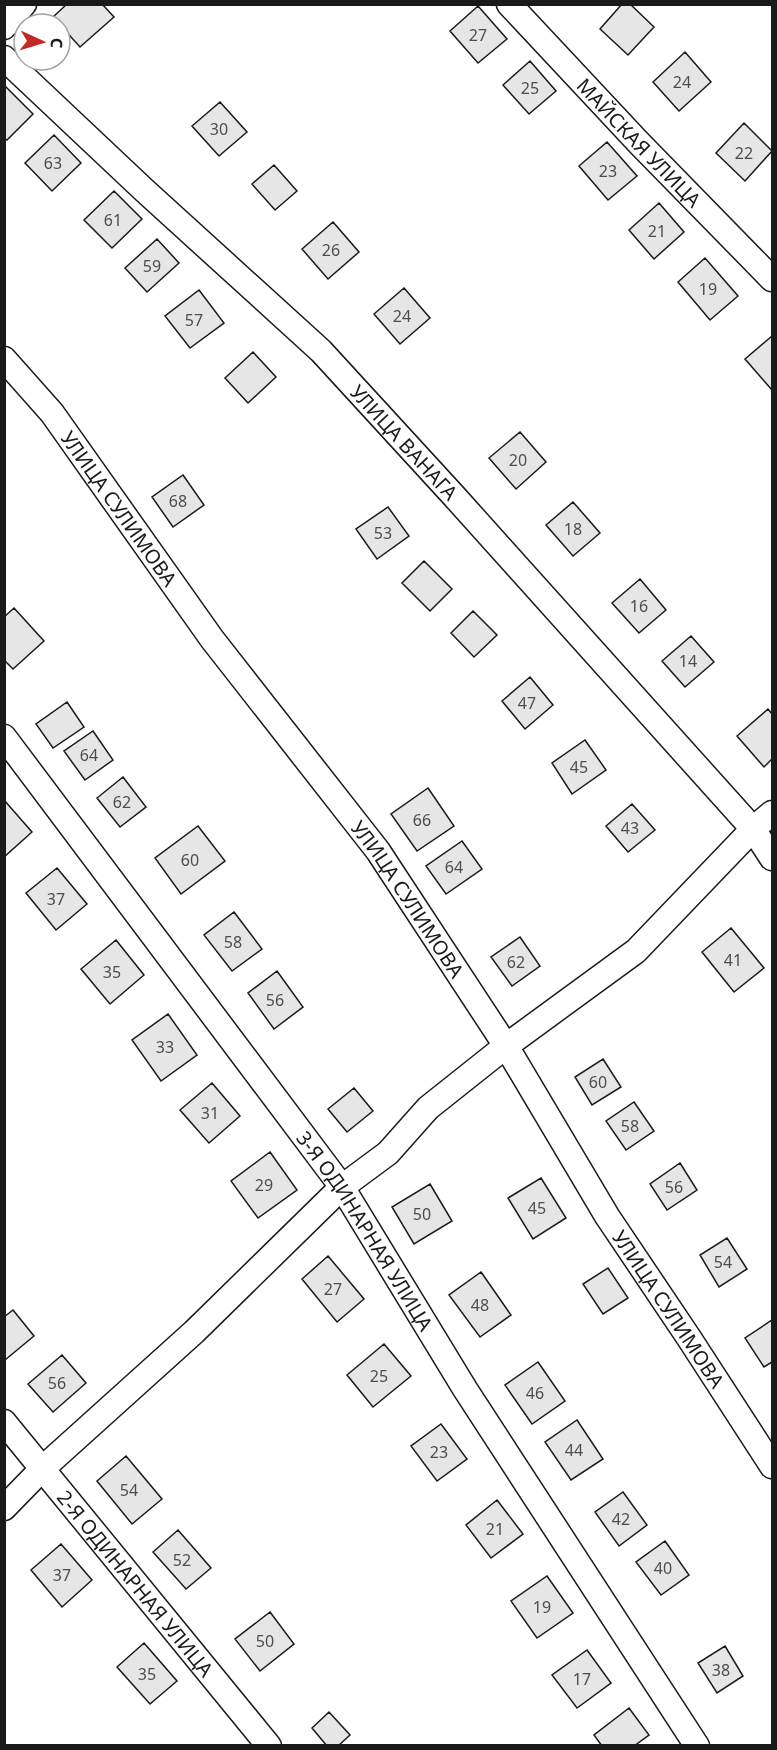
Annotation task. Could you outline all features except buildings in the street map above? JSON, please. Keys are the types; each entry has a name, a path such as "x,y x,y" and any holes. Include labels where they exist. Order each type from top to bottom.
{"street":[{"path":"4,27 24,4"},
{"name":"МАЙСКАЯ УЛИЦА","path":"509,4 639,143 772,279"},
{"name":"УЛИЦА ВАНАГА","path":"4,58 144,190 321,351 753,829 772,858"},
{"name":"УЛИЦА СУЛИМОВА","path":"4,359 52,412 212,639 378,851 506,1046 607,1216 772,1467"},
{"name":"3-Я ОДИНАРНАЯ УЛИЦА","path":"4,737 342,1187 465,1389 697,1746"},
{"path":"4,1508 42,1469 194,1332 342,1187 388,1153 428,1108 506,1046 636,951 753,829 772,813"},
{"name":"2-Я ОДИНАРНАЯ УЛИЦА","path":"4,1422 269,1746"}]}
